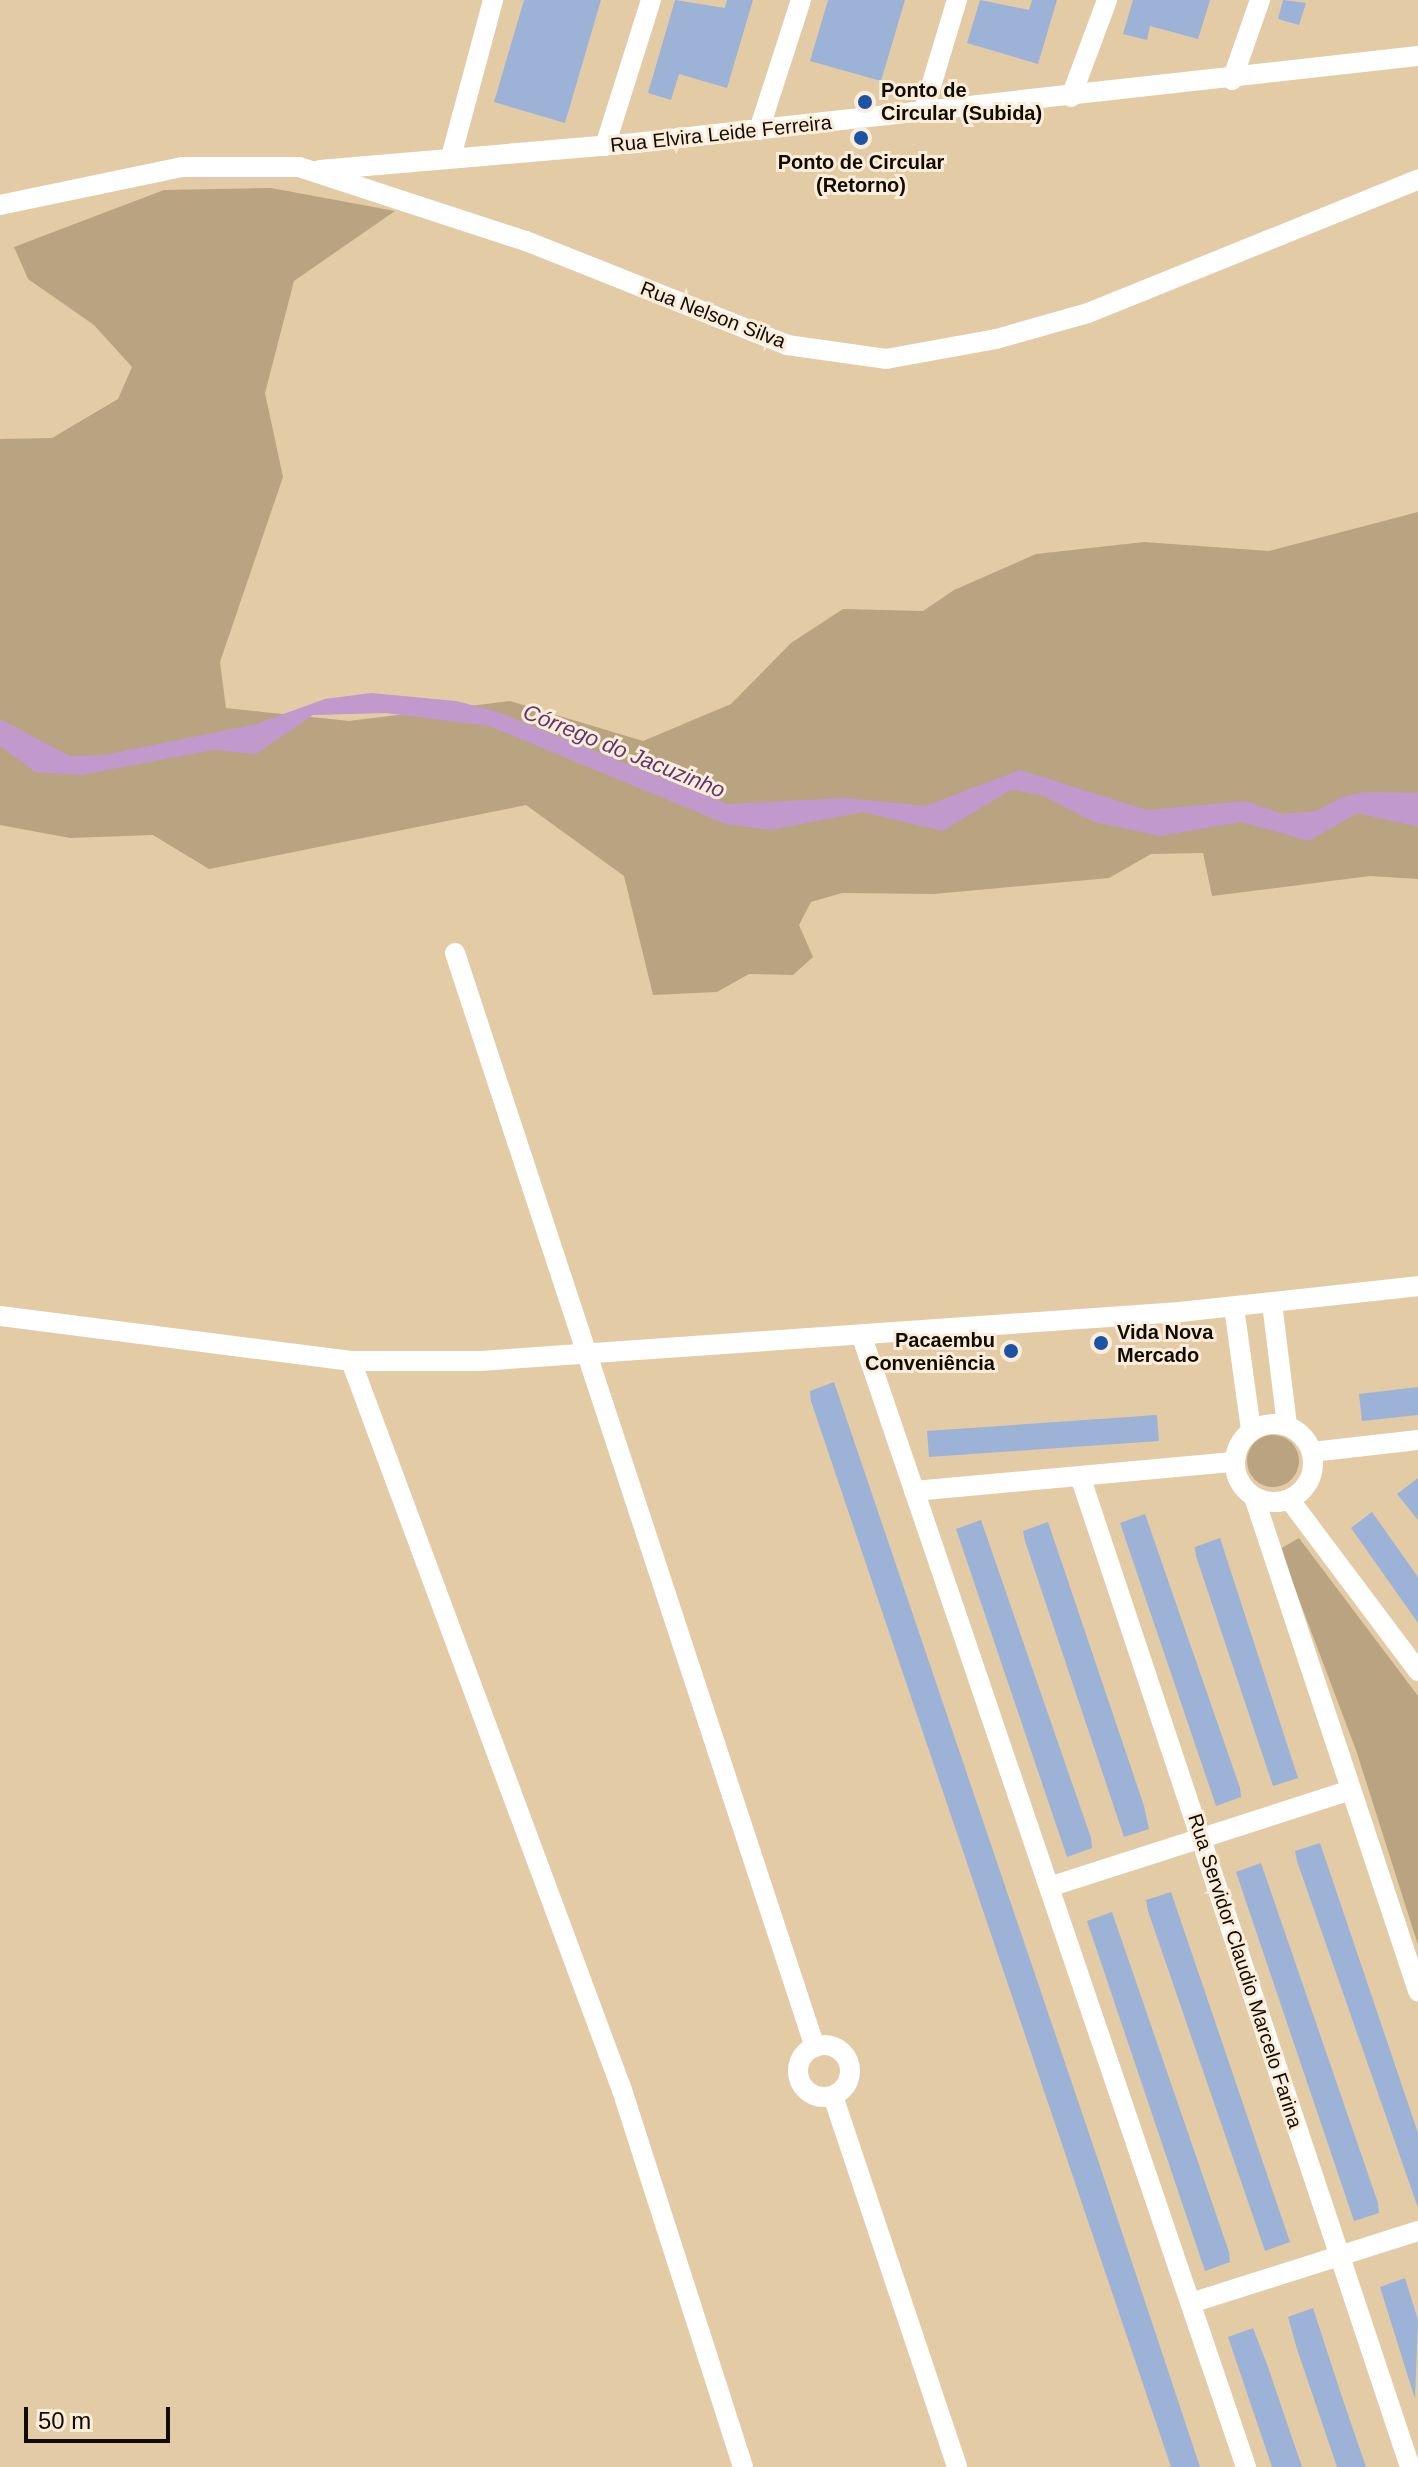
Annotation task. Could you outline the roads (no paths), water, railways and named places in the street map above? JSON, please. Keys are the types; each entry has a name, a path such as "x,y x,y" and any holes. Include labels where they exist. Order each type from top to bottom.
{"street":[{"path":"451,157 493,0"},
{"path":"605,146 651,0"},
{"path":"759,130 801,0"},
{"path":"923,113 957,0"},
{"path":"1071,97 1107,0"},
{"path":"1232,80 1260,0"},
{"name":"Rua Elvira Leide Ferreira","path":"309,171 605,146 1232,80 1418,56"},
{"name":"Rua Nelson Silva","path":"0,205 182,167 309,171 526,241 787,345 886,359 996,339 1088,313 1418,180"},
{"path":"455,953 815,2047"},
{"path":"0,1316 351,1361 589,1357 1234,1307 1418,1286"},
{"path":"1234,1307 1251,1430 1234,1462 1241,1485 1254,1497 1272,1502 1289,1499 1311,1476 1312,1452 1287,1426 1272,1303"},
{"path":"862,1337 1246,2467"},
{"path":"351,1361 622,2090 743,2467"},
{"path":"1251,1430 1287,1426"},
{"path":"1312,1452 1418,1440"},
{"path":"914,1491 1234,1462"},
{"name":"Rua Servidor Claudio Marcelo Farina","path":"1080,1476 1410,2467"},
{"path":"1254,1497 1418,1991"},
{"path":"1289,1499 1418,1671"},
{"path":"1049,1887 1351,1790"},
{"path":"832,2046 849,2062 849,2078 833,2096 817,2097 799,2080 799,2064 815,2047 832,2046"},
{"path":"833,2096 957,2467"},
{"path":"1191,2303 1418,2231"}],"place":[{"name":"Ponto de Circular (Subida)","path":"865,102"},
{"name":"Ponto de Circular (Retorno)","path":"861,138"},
{"name":"Vida Nova Mercado","path":"1101,1343"},
{"name":"Pacaembu Conveniência","path":"1011,1351"}],"water label":[{"name":"Córrego do Jacuzinho","path":"624,751"}]}
